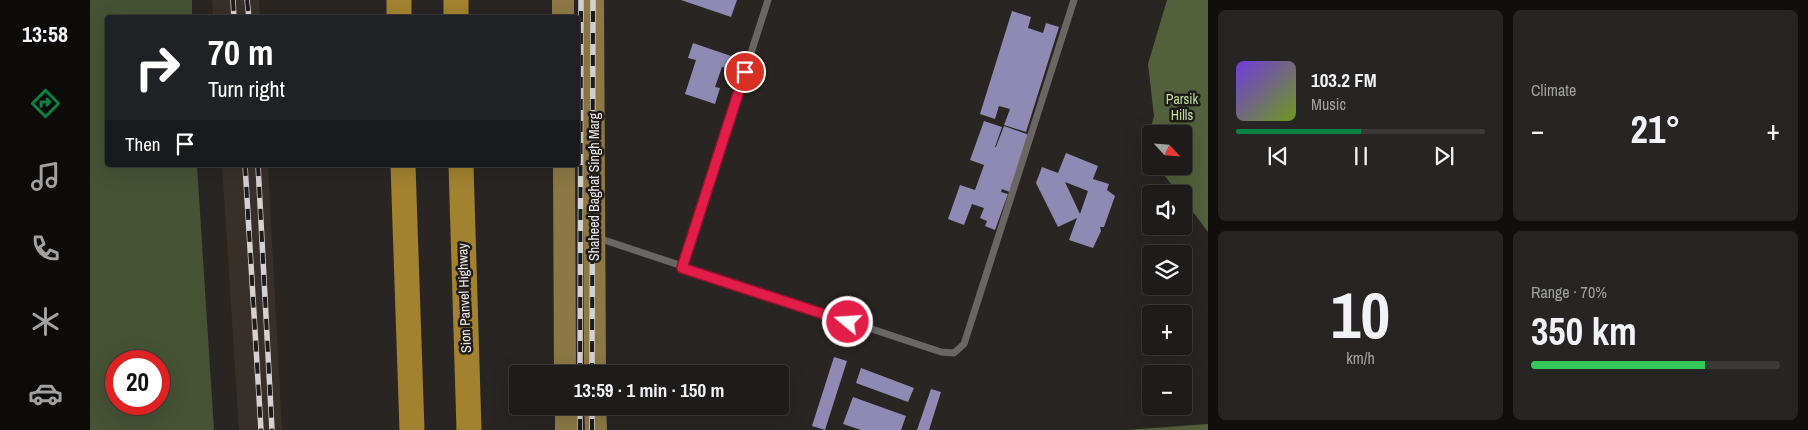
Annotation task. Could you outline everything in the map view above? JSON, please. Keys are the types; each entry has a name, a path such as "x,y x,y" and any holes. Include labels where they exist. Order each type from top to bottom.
{"highway":[{"path":"399,0 399,15"},
{"path":"456,0 456,15"},
{"path":"404,167 412,430"},
{"name":"Sion Panvel Highway","path":"461,167 469,430"}],"main road":[{"path":"563,0 563,15"},
{"name":"Shaheed Baghat Singh Marg","path":"593,0 595,365"},
{"path":"564,167 566,365"},
{"path":"566,415 566,430"},
{"path":"595,415 596,430"}],"lane":[{"path":"682,268 768,0"},
{"path":"594,237 682,268 941,352 954,353 964,344 1074,0"}],"shaded area":[{"path":"212,0 259,0 260,15 213,15"},
{"path":"222,167 268,167 282,430 239,430"}],"green space":[{"path":"90,0 192,0 192,15 105,15 105,167 197,167 214,430 90,430"},
{"name":"Parsik Hills","path":"1167,0 1208,0 1208,232 1192,211 1192,185 1172,185 1164,175 1192,175 1192,125 1152,125 1154,116 1148,64"},
{"path":"1208,424 1208,430 1126,430"}],"building":[{"path":"681,0 737,0 731,17"},
{"path":"1012,11 1031,17 1028,28 1043,33 1046,23 1059,27 1026,132 1004,125 1010,109 999,106 995,119 980,114"},
{"path":"693,43 731,56 727,68 722,67 715,87 720,88 715,104 685,94 696,60 688,58"},
{"path":"984,121 1002,127 995,147 1004,126 1032,136 1012,193 1002,189 1001,192 1008,194 995,230 985,226 987,221 980,218 984,208 972,204 964,225 948,219 960,185 975,190 984,165 970,160"},
{"path":"1066,153 1098,166 1093,179 1109,184 1107,190 1115,196 1104,227 1100,227 1101,231 1093,248 1069,240 1077,218 1058,227 1036,183 1042,167 1058,173","holes":["1065,182 1088,191 1080,214"]},
{"path":"834,357 847,361 825,430 812,426"},
{"path":"861,368 914,388 908,402 856,383"},
{"path":"931,389 941,392 929,430 917,430"},
{"path":"853,397 906,416 901,430 861,430 843,424"}],"railway":[{"path":"233,0 234,15"},
{"path":"247,0 249,15"},
{"path":"580,365 581,0"},
{"path":"592,365 593,0"},
{"path":"245,167 261,430"},
{"path":"258,167 272,430"},
{"path":"580,415 580,430"},
{"path":"592,415 592,430"}],"route":[{"path":"745,72 682,268 848,322"}]}
